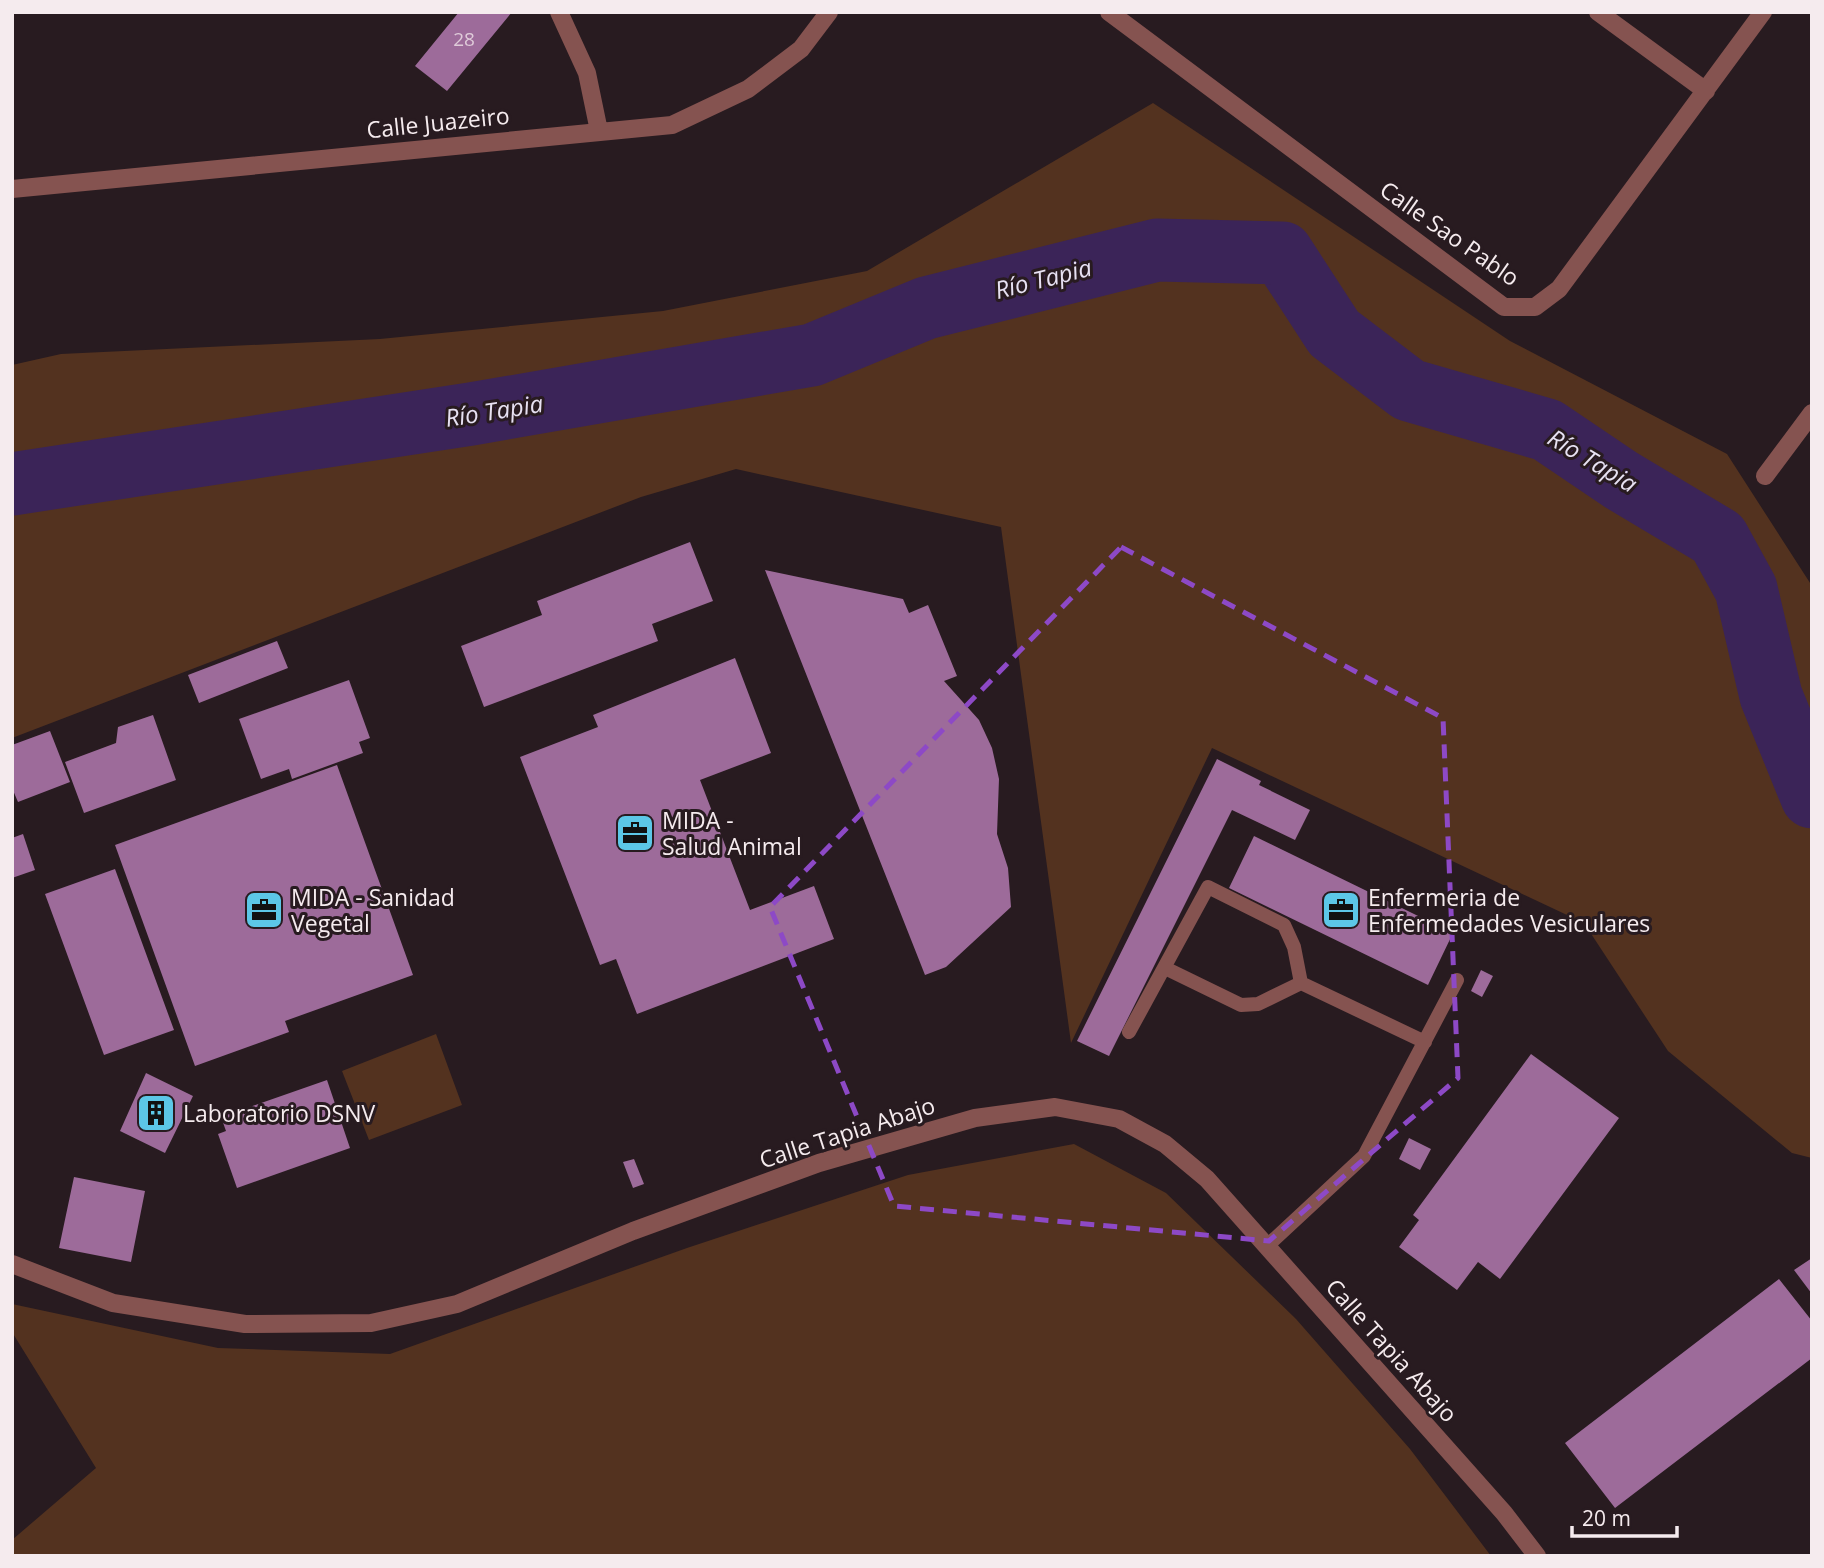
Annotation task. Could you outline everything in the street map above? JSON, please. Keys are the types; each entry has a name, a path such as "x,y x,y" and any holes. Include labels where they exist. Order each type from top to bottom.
{"street":[{"path":"559,12 587,73 599,131"},
{"name":"Calle Juazeiro","path":"12,189 672,125 748,89 801,49 829,12"},
{"name":"Calle Sao Pablo","path":"1109,12 1504,307 1535,307 1559,289 1763,12"},
{"path":"1598,12 1706,91"},
{"path":"1765,476 1812,413"},
{"name":"Calle Tapia Abajo","path":"12,1264 113,1303 244,1324 371,1323 457,1304 633,1231 819,1163 975,1118 1055,1107 1119,1119 1165,1144 1207,1178 1504,1513 1537,1556"}],"lane":[{"path":"1129,1032 1208,887 1284,925 1294,947 1301,982"},
{"path":"1165,968 1241,1005 1258,1004 1301,982"},
{"path":"1267,1246 1364,1156 1457,980"},
{"path":"1301,982 1425,1042"}],"highlighted area":[{"path":"1121,547 1443,718 1458,1078 1269,1241 894,1206 770,907"}],"shaded area":[{"path":"1153,103 1510,341 1727,454 1812,586 1812,1158 1792,1153 1668,1051 1584,923 1212,748 1071,1043 1001,527 736,469 641,497 12,738 12,365 61,354 380,339 663,311 867,271"},
{"path":"436,1034 462,1105 369,1140 342,1071"},
{"path":"1074,1144 1166,1193 1296,1319 1410,1449 1491,1556 12,1556 12,1540 96,1468 12,1332 12,1304 218,1348 390,1354 687,1248 908,1175"}],"building":[{"path":"459,12 512,12 447,91 415,66"},
{"path":"690,542 713,601 652,624 658,641 484,707 461,646 542,615 537,601"},
{"path":"765,570 903,599 909,613 928,605 957,676 944,681 979,720 992,748 999,779 997,834 1008,868 1011,907 946,967 925,975"},
{"path":"277,641 288,668 199,703 188,675"},
{"name":"MIDA - Salud Animal","path":"735,658 771,753 700,780 750,910 814,886 834,939 637,1014 616,959 600,965 520,757 598,727 593,715"},
{"path":"349,680 370,738 359,742 363,753 292,779 289,769 261,779 239,719"},
{"path":"153,715 176,780 84,813 65,762 116,743 118,727"},
{"path":"50,731 70,782 18,802 12,788 12,745"},
{"path":"1217,759 1261,781 1259,785 1310,810 1295,840 1232,810 1109,1056 1077,1041"},
{"name":"MIDA - Sanidad Vegetal","path":"337,765 413,975 285,1021 289,1032 195,1066 115,845"},
{"path":"23,834 35,870 12,878 12,838"},
{"name":"Enfermeria de Enfermedades Vesiculares","path":"1254,836 1453,933 1428,985 1229,888"},
{"path":"115,869 174,1030 104,1055 45,894"},
{"path":"1481,970 1493,976 1482,997 1471,991"},
{"path":"1531,1054 1619,1118 1500,1279 1478,1262 1457,1290 1399,1247 1419,1220 1413,1215"},
{"name":"Laboratorio DSNV","path":"146,1073 193,1096 165,1153 120,1131"},
{"path":"327,1080 350,1148 237,1188 218,1134 226,1131 221,1117"},
{"path":"1409,1138 1431,1149 1420,1170 1399,1159"},
{"path":"634,1159 644,1184 633,1188 623,1162"},
{"path":"74,1177 145,1191 131,1262 59,1248"},
{"path":"1812,1258 1812,1294 1794,1270"},
{"path":"1779,1279 1812,1321 1812,1358 1615,1508 1565,1443"}],"waterway":[{"name":"Río Tapia","path":"12,484 471,414 812,355 926,308 1157,250 1282,253 1334,333 1409,390 1547,430 1621,480 1718,538 1746,589 1771,696 1812,797"}],"place":[{"name":"MIDA - Salud Animal","path":"635,833"},
{"name":"MIDA - Sanidad Vegetal","path":"264,910"},
{"name":"Enfermeria de Enfermedades Vesiculares","path":"1341,910"},
{"name":"Laboratorio DSNV","path":"156,1113"}]}
